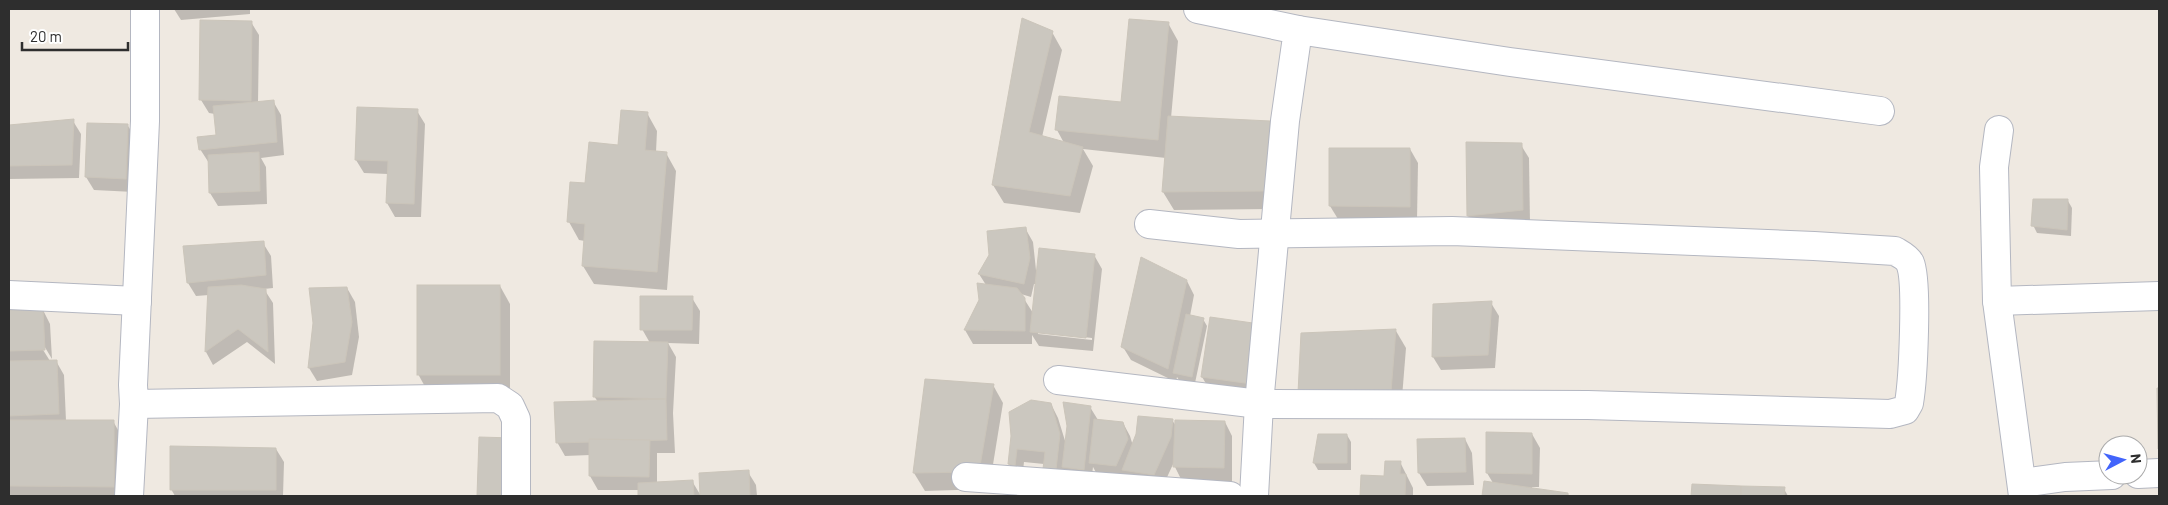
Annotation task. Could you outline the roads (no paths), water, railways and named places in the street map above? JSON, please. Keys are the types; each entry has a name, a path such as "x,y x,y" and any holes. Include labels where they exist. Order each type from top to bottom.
{"street":[{"path":"129,496 145,121 145,9"},
{"path":"1198,9 1298,30 1510,62 1880,110"},
{"path":"1254,496 1259,404 1285,122 1298,30"},
{"path":"1999,130 1994,167 1997,301 2022,489 2065,477 2098,476"},
{"path":"1058,380 1259,404 1588,405 1890,414 1905,410 1909,403 1914,343 1913,283 1910,264 1905,256 1894,251 1452,232 1215,232 1149,224"},
{"path":"9,296 138,301"},
{"path":"1997,301 2159,296"},
{"path":"134,404 498,398 510,406 516,419 516,496"},
{"path":"966,477 1230,496"}]}
